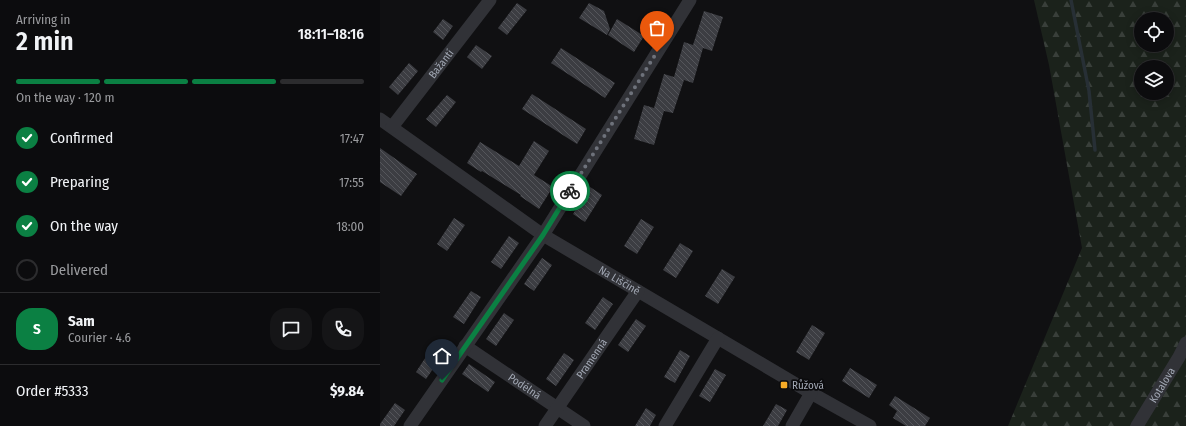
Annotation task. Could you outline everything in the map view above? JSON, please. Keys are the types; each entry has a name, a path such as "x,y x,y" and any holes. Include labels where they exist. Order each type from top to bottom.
{"street":[{"name":"Bažantí","path":"392,127 490,0"},
{"path":"410,426 543,235 690,0"},
{"name":"Na Liščině","path":"380,119 543,235 870,426"},
{"name":"Pramenná","path":"545,426 638,291"},
{"path":"665,426 718,338"},
{"name":"Kotalova","path":"1137,426 1186,343"},
{"name":"Podélná","path":"465,346 584,426"},
{"path":"792,426 812,393"}],"green space":[{"path":"1034,0 1186,0 1186,426 1008,426 1082,248 1049,65"}],"building":[{"path":"517,3 527,10 507,35 498,28"},
{"path":"589,3 604,11 610,29 607,35 579,18"},
{"path":"704,11 723,17 712,51 703,48 693,83 684,80 673,113 664,111 654,145 634,139 644,105 654,108 664,74 674,77 684,42 693,45"},
{"path":"443,19 453,26 443,40 433,32"},
{"path":"617,19 644,36 634,52 608,35"},
{"path":"476,45 492,56 482,69 467,57"},
{"path":"561,48 615,83 605,98 551,63"},
{"path":"409,63 418,71 398,95 389,87"},
{"path":"532,94 586,129 577,144 522,109"},
{"path":"447,95 456,102 436,127 426,119"},
{"path":"534,141 549,151 534,175 553,187 539,209 520,196 521,195 467,163 480,142 519,166"},
{"path":"380,148 417,174 401,196 380,182"},
{"path":"590,187 602,195 585,222 573,214"},
{"path":"454,218 465,225 447,251 437,244"},
{"path":"641,219 654,227 637,254 624,246"},
{"path":"509,236 519,243 501,269 491,262"},
{"path":"680,243 693,251 676,278 663,270"},
{"path":"542,258 552,265 534,291 524,284"},
{"path":"722,269 735,277 718,304 705,296"},
{"path":"471,291 481,297 464,324 453,317"},
{"path":"603,297 613,304 595,330 585,323"},
{"path":"504,313 514,320 496,346 486,339"},
{"path":"636,319 646,326 628,352 618,345"},
{"path":"812,325 825,333 809,360 796,352"},
{"path":"433,346 444,353 426,379 416,372"},
{"path":"680,350 690,356 675,383 664,377"},
{"path":"564,353 574,360 556,386 546,379"},
{"path":"469,364 495,382 488,392 462,374"},
{"path":"850,368 877,385 869,398 842,381"},
{"path":"715,369 726,375 710,402 699,396"},
{"path":"895,396 930,418 925,426 906,426 893,418 897,411 889,405"},
{"path":"395,403 405,410 394,426 380,426 380,424"},
{"path":"776,404 787,410 778,426 763,426"},
{"path":"646,408 656,415 650,426 635,426"}],"waterway":[{"path":"1071,0 1089,91 1095,150"}],"way so far":[{"path":"570,191 657,52"}],"place":[{"name":"Růžová","path":"784,385"}],"route":[{"path":"442,380 543,235 570,191"}]}
